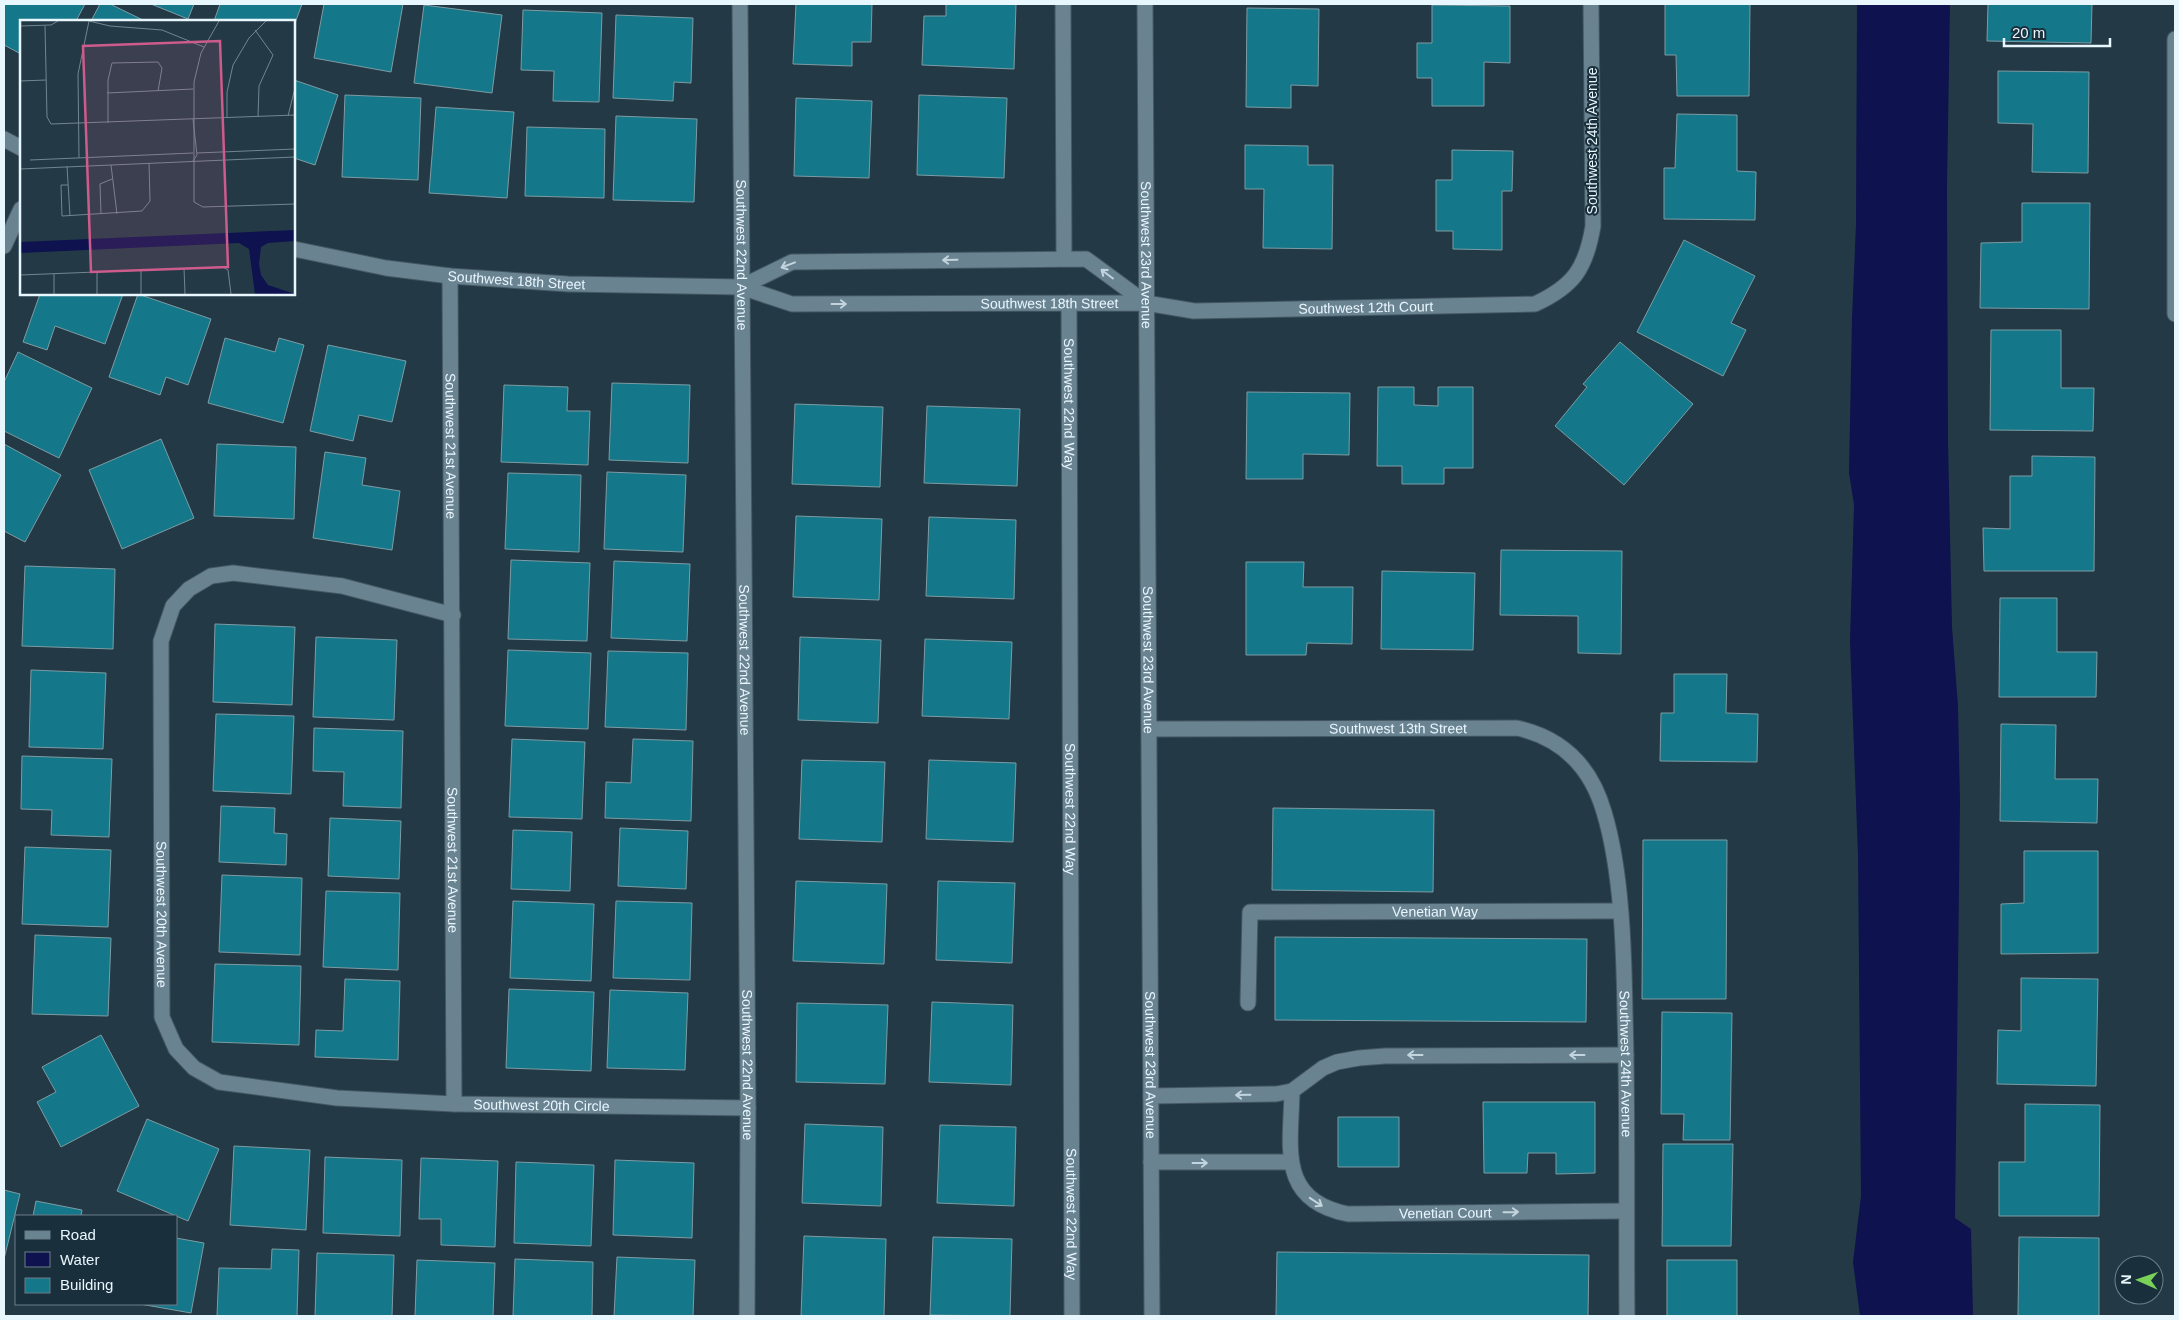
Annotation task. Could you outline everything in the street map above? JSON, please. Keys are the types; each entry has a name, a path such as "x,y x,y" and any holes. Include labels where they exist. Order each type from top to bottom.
{"street":[{"name":"Southwest 22nd Avenue","path":"740,4 748,1108 747,1316"},
{"path":"1063,4 1064,259"},
{"name":"Southwest 23rd Avenue","path":"1145,4 1152,1316"},
{"name":"Southwest 24th Avenue","path":"1576,275 1588,252 1593,226 1592,4"},
{"path":"2174,42 2175,314"},
{"path":"4,139 20,147"},
{"path":"4,246 20,211"},
{"name":"Southwest 18th Street","path":"295,249 386,268 450,276 568,284 741,286 792,304 1146,303"},
{"name":"Southwest 18th Street","path":"741,286 792,262 1086,259 1146,303"},
{"name":"Southwest 12th Court","path":"1146,303 1194,311 1535,304 1558,293 1576,275"},
{"name":"Southwest 21st Avenue","path":"450,276 454,1104"},
{"name":"Southwest 22nd Way","path":"1069,303 1072,1316"},
{"name":"Southwest 20th Avenue","path":"338,1098 219,1082 194,1068 176,1049 162,1017 160,641 174,606 189,589 211,576 234,573 342,586 453,614"},
{"name":"Southwest 13th Street","path":"1150,729 1516,728 1550,739 1568,751 1581,767 1604,811"},
{"name":"Southwest 24th Avenue","path":"1604,811 1620,911 1626,1055 1627,1316"},
{"name":"Venetian Way","path":"1248,1003 1250,912 1620,911"},
{"path":"1151,1096 1276,1094 1292,1091 1323,1068 1337,1062 1359,1058 1384,1056 1626,1055"},
{"name":"Venetian Court","path":"1292,1091 1291,1162 1303,1192 1331,1210 1348,1214 1626,1210"},
{"name":"Southwest 20th Circle","path":"338,1098 454,1104 748,1108"},
{"path":"1152,1162 1291,1162"}],"water":[{"path":"1857,4 1950,4 1947,188 1948,441 1952,627 1958,706 1960,803 1955,1218 1971,1229 1973,1316 1860,1316 1853,1262 1861,1196 1858,856 1850,641 1854,505 1849,473 1856,224"}],"building":[{"path":"4,4 85,4 77,20 20,20 20,53 4,45"},
{"path":"100,4 110,4 143,20 92,20"},
{"path":"151,4 194,4 188,19"},
{"path":"220,4 302,4 295,23 295,20 214,20"},
{"path":"324,4 403,4 391,72 314,58"},
{"path":"796,4 872,4 871,42 852,42 852,66 793,64"},
{"path":"946,4 1016,4 1014,69 922,65 924,16 946,16"},
{"path":"1665,4 1750,4 1749,96 1677,96 1676,55 1665,55"},
{"path":"1988,4 2092,4 2091,43 1987,41"},
{"path":"424,5 502,15 492,93 414,83"},
{"path":"1432,5 1510,6 1510,63 1484,62 1484,106 1432,106 1432,78 1417,78 1417,43 1432,43"},
{"path":"1247,8 1319,9 1318,86 1291,85 1291,108 1246,107"},
{"path":"523,10 602,13 599,102 553,101 554,71 521,70"},
{"path":"616,15 693,18 691,83 674,82 673,101 613,98"},
{"path":"1998,71 2089,72 2088,173 2032,172 2033,124 1998,123"},
{"path":"295,80 338,95 315,165 295,158"},
{"path":"345,95 421,98 418,180 342,177"},
{"path":"919,95 1007,98 1004,178 917,175"},
{"path":"796,98 872,101 869,178 794,176"},
{"path":"436,107 514,112 507,198 429,193"},
{"path":"1677,114 1737,115 1737,171 1756,172 1755,220 1664,219 1664,168 1675,168"},
{"path":"616,116 697,119 694,202 613,200"},
{"path":"527,127 605,129 604,198 525,196"},
{"path":"1245,145 1308,146 1308,165 1333,165 1332,249 1263,248 1264,189 1245,189"},
{"path":"1452,150 1513,151 1512,191 1502,191 1502,250 1453,249 1453,231 1436,231 1436,180 1452,180"},
{"path":"2022,203 2090,203 2089,309 1980,308 1981,243 2022,242"},
{"path":"1684,240 1755,276 1731,323 1746,330 1723,376 1637,332"},
{"path":"40,295 123,295 105,344 55,326 47,350 23,342"},
{"path":"138,295 211,319 188,385 166,377 160,395 109,377"},
{"path":"1991,330 2061,330 2061,388 2094,388 2093,431 1990,430"},
{"path":"225,338 275,352 279,338 304,345 283,423 208,403"},
{"path":"1620,342 1693,404 1624,485 1555,426 1587,387 1583,384"},
{"path":"328,345 406,361 392,422 359,415 353,441 310,431"},
{"path":"18,352 92,388 59,458 4,431 4,382"},
{"path":"612,383 690,385 688,463 609,460"},
{"path":"504,385 568,387 567,411 590,411 588,465 501,462"},
{"path":"1378,387 1414,387 1414,405 1438,406 1438,387 1473,387 1473,468 1444,468 1444,484 1402,484 1402,466 1377,466"},
{"path":"1247,392 1350,393 1349,455 1303,454 1303,479 1246,479"},
{"path":"795,404 883,407 880,487 792,484"},
{"path":"927,406 1020,409 1017,486 924,483"},
{"path":"161,439 194,518 122,549 89,470"},
{"path":"4,444 61,475 25,542 4,531"},
{"path":"217,444 296,447 294,519 214,516"},
{"path":"325,452 366,458 362,485 400,491 392,550 313,538"},
{"path":"2032,456 2095,457 2094,571 1984,571 1983,528 2010,529 2010,476 2032,476"},
{"path":"607,472 686,475 683,552 604,549"},
{"path":"508,473 581,475 579,552 505,549"},
{"path":"796,516 882,519 879,600 793,597"},
{"path":"929,517 1016,520 1014,599 926,596"},
{"path":"1501,550 1622,551 1621,654 1578,653 1578,616 1500,615"},
{"path":"511,560 590,563 587,641 508,639"},
{"path":"614,561 690,564 687,641 611,638"},
{"path":"1246,562 1304,562 1303,587 1353,587 1352,644 1307,643 1306,655 1246,655"},
{"path":"25,566 115,569 113,649 22,646"},
{"path":"1382,571 1475,573 1473,650 1381,649"},
{"path":"2000,598 2057,598 2057,652 2097,652 2096,697 1999,697"},
{"path":"215,624 295,627 292,705 213,702"},
{"path":"316,637 397,640 394,720 313,717"},
{"path":"800,637 881,640 878,723 798,720"},
{"path":"925,639 1012,642 1009,719 922,716"},
{"path":"508,650 591,653 588,729 505,726"},
{"path":"608,651 688,653 686,730 605,727"},
{"path":"31,670 106,673 103,749 29,747"},
{"path":"1674,674 1727,674 1726,713 1758,714 1757,762 1660,761 1661,713 1674,713"},
{"path":"216,714 294,716 291,794 213,791"},
{"path":"2001,724 2056,725 2055,779 2098,779 2097,823 2000,821"},
{"path":"314,728 403,731 401,808 343,806 344,772 313,771"},
{"path":"512,739 585,742 582,819 509,817"},
{"path":"633,739 693,741 691,821 605,818 606,782 631,783"},
{"path":"22,756 112,759 109,837 51,835 52,810 21,809"},
{"path":"802,760 885,762 882,842 799,839"},
{"path":"929,760 1016,763 1013,842 926,839"},
{"path":"221,806 275,808 274,833 287,834 286,865 219,862"},
{"path":"1273,808 1434,810 1433,892 1272,890"},
{"path":"330,818 401,821 399,879 328,876"},
{"path":"620,828 688,831 686,889 618,886"},
{"path":"513,830 572,832 570,891 511,889"},
{"path":"1643,840 1727,840 1726,999 1642,999"},
{"path":"25,847 111,850 108,927 22,924"},
{"path":"2024,851 2098,851 2098,953 2001,954 2001,904 2024,903"},
{"path":"222,875 302,878 300,955 219,952"},
{"path":"796,881 887,884 884,964 793,961"},
{"path":"938,881 1015,883 1012,963 936,960"},
{"path":"326,891 400,893 398,970 323,967"},
{"path":"513,901 594,904 591,981 510,978"},
{"path":"616,901 692,903 690,980 613,978"},
{"path":"35,935 111,938 108,1016 32,1014"},
{"path":"1275,937 1587,939 1586,1022 1275,1020"},
{"path":"215,964 301,966 299,1045 212,1042"},
{"path":"2021,978 2098,979 2096,1086 1997,1084 1998,1030 2021,1031"},
{"path":"345,979 400,981 398,1060 315,1057 316,1030 343,1031"},
{"path":"509,989 594,992 591,1071 506,1068"},
{"path":"610,990 688,993 685,1070 607,1068"},
{"path":"932,1002 1013,1005 1011,1085 929,1082"},
{"path":"797,1003 888,1005 885,1084 796,1082"},
{"path":"1662,1012 1732,1013 1730,1140 1683,1140 1684,1114 1661,1114"},
{"path":"101,1035 139,1106 61,1147 37,1102 56,1092 42,1067"},
{"path":"1483,1102 1595,1102 1595,1173 1556,1174 1556,1153 1528,1153 1527,1173 1484,1173"},
{"path":"2025,1104 2100,1105 2099,1216 1999,1216 1999,1162 2025,1162"},
{"path":"1338,1117 1399,1117 1399,1167 1338,1167"},
{"path":"147,1119 219,1149 188,1221 178,1217 178,1215 174,1215 117,1191"},
{"path":"805,1124 883,1127 881,1206 802,1203"},
{"path":"940,1125 1016,1127 1014,1206 937,1203"},
{"path":"1663,1144 1733,1144 1731,1246 1662,1246"},
{"path":"234,1146 310,1150 306,1230 230,1225"},
{"path":"325,1157 402,1160 400,1236 323,1233"},
{"path":"421,1158 498,1161 495,1247 441,1245 441,1219 419,1219"},
{"path":"615,1160 694,1163 692,1238 613,1235"},
{"path":"516,1162 594,1165 591,1246 514,1243"},
{"path":"4,1190 20,1194 4,1259"},
{"path":"36,1201 82,1210 81,1215 33,1215"},
{"path":"804,1236 886,1239 884,1316 801,1316"},
{"path":"933,1237 1012,1239 1010,1316 930,1315"},
{"path":"2019,1237 2099,1238 2099,1316 2018,1316"},
{"path":"178,1238 204,1243 191,1313 146,1305 178,1305"},
{"path":"272,1249 299,1250 297,1316 217,1316 219,1268 271,1269"},
{"path":"1277,1252 1589,1255 1588,1316 1276,1316"},
{"path":"317,1253 394,1255 392,1316 315,1316"},
{"path":"617,1257 695,1260 693,1316 614,1316"},
{"path":"515,1259 593,1262 592,1316 513,1316"},
{"path":"417,1260 495,1263 493,1316 415,1316"},
{"path":"1667,1260 1737,1260 1737,1315 1739,1316 1667,1316"}]}
